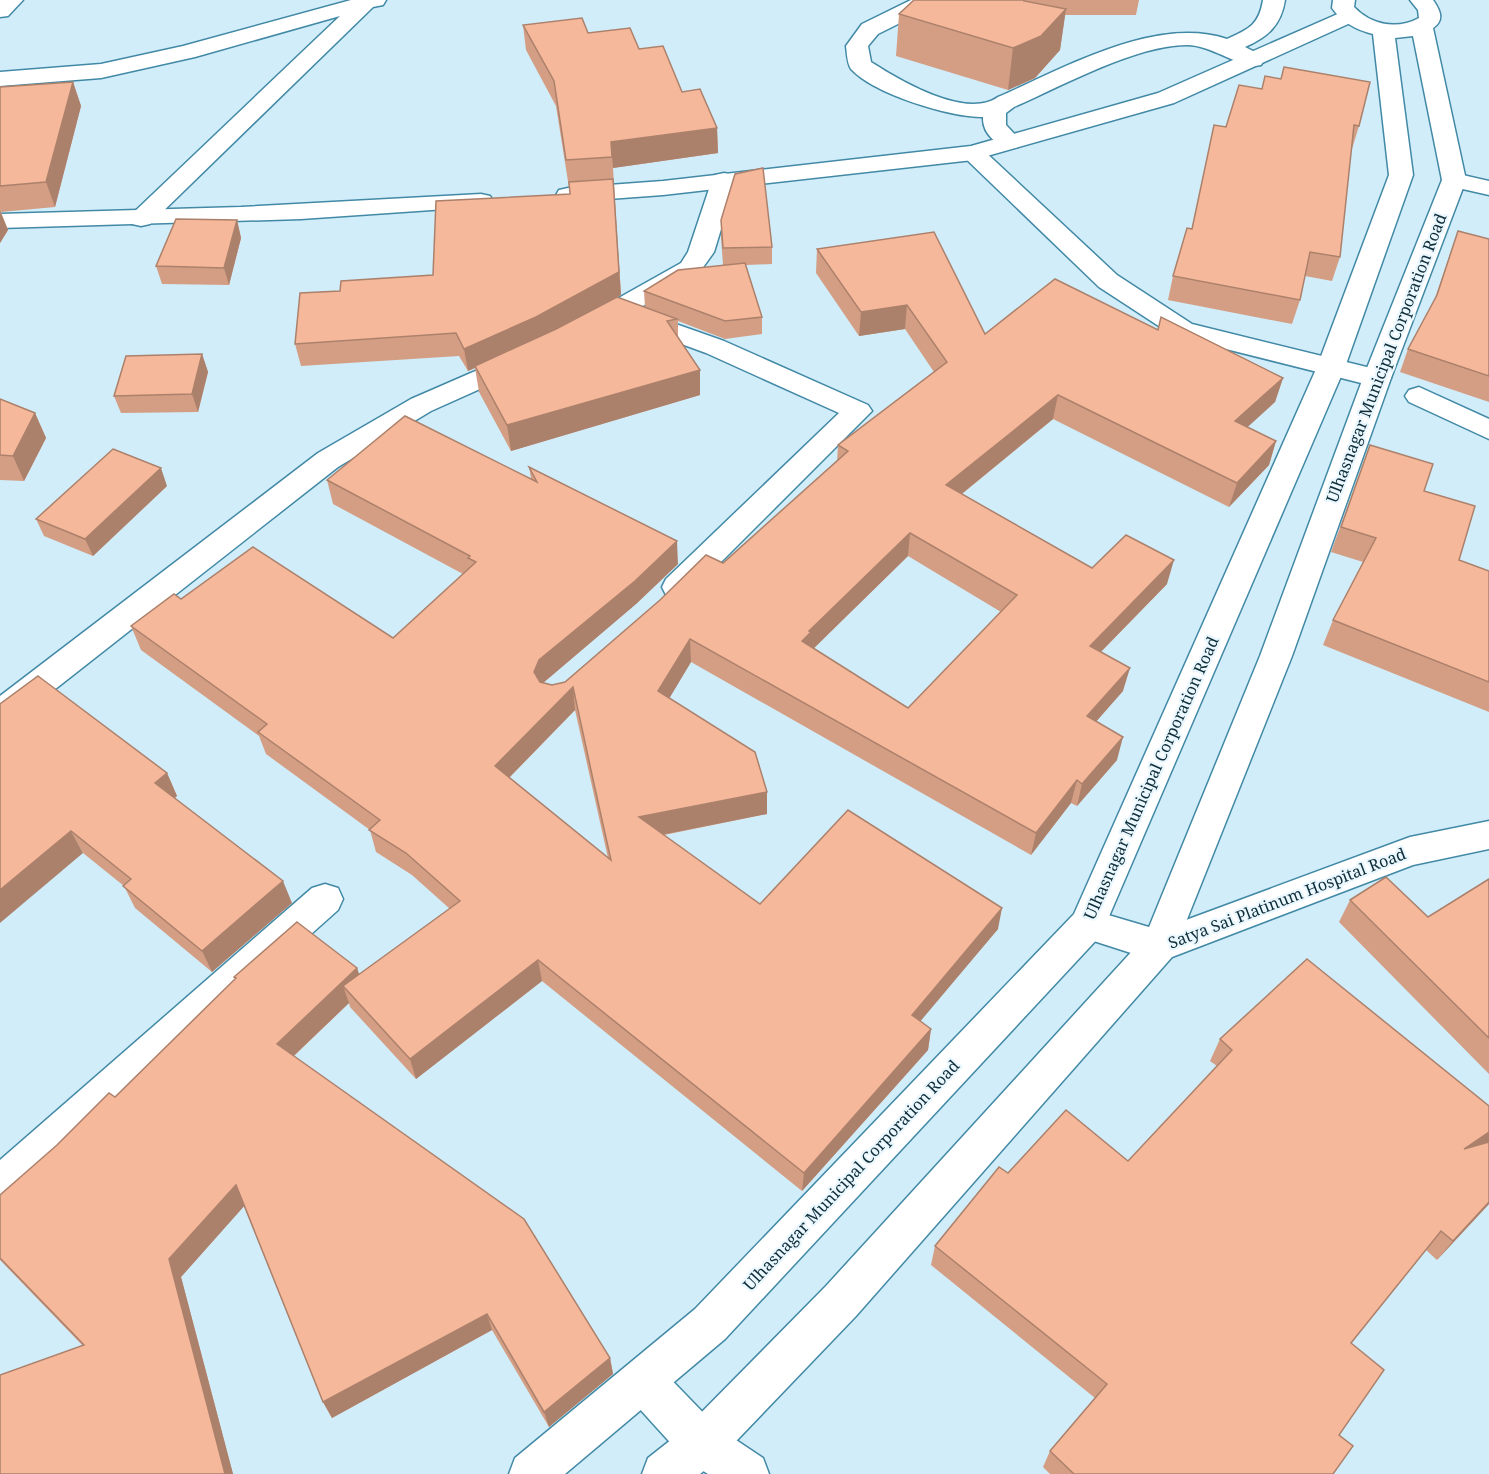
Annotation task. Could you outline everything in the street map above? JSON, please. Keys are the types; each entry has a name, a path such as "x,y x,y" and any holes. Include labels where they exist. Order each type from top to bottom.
{"street":[{"path":"0,11 12,0"},
{"path":"1228,47 1259,32 1273,16 1274,0"},
{"path":"0,79 100,71 187,52 371,1"},
{"path":"141,219 371,1"},
{"path":"926,1 870,29 857,46 860,65 881,79 922,98 962,110 995,110 1006,102 1129,51 1170,39 1204,39 1228,47 1253,60"},
{"path":"544,197 663,188 974,153 1166,98 1253,60 1346,8 1357,21 1383,30 1398,31 1422,7"},
{"path":"1422,7 1454,180 1489,188"},
{"name":"Ulhasnagar Municipal Corporation Road","path":"531,1474 710,1324 1088,924 1331,367 1401,175 1383,30"},
{"path":"995,110 994,126 1010,142"},
{"path":"974,153 1108,280 1183,330 1377,378"},
{"path":"569,336 690,268 701,252 724,180"},
{"name":"Ulhasnagar Municipal Corporation Road","path":"664,1474 702,1444 841,1301 1159,946 1276,656 1377,378 1454,180"},
{"path":"0,221 141,219 328,212 508,199"},
{"path":"617,310 715,347 858,411 658,606"},
{"path":"0,714 328,460 421,405 539,352"},
{"path":"1419,396 1489,430"},
{"name":"Satya Sai Platinum Hospital Road","path":"1088,924 1159,946 1410,851 1489,835"},
{"path":"0,1186 325,899"},
{"path":"643,1381 702,1444 747,1474"}],"building":[{"path":"914,0 1024,0 1066,9 1041,36 1013,48 899,14"},
{"path":"582,18 588,33 630,28 639,49 663,46 682,92 700,89 717,128 611,142 612,157 566,160 554,81 523,25"},
{"path":"1284,67 1370,82 1359,126 1354,125 1340,257 1310,252 1300,300 1173,276 1187,228 1192,229 1214,125 1226,127 1239,85 1262,89 1265,76 1281,79"},
{"path":"73,82 46,182 0,186 0,87"},
{"path":"763,168 772,247 723,248 721,220 735,174"},
{"path":"613,179 619,272 536,317 464,349 456,333 295,344 300,293 340,291 341,281 433,275 436,201 570,194 569,182"},
{"path":"176,219 237,220 224,268 156,266"},
{"path":"1458,231 1489,239 1489,376 1408,349 1437,295"},
{"path":"934,232 985,334 1055,279 1158,330 1161,317 1283,378 1235,421 1276,441 1237,483 1058,395 946,485 1092,568 1126,535 1174,560 1090,646 1130,668 1087,716 1123,737 1082,784 1077,780 1036,833 690,639 658,691 755,752 767,792 639,817 760,904 848,810 1002,908 912,1015 931,1029 804,1173 538,960 410,1059 343,986 460,901 406,853 369,830 380,820 258,732 267,724 131,626 174,594 181,599 253,547 393,638 476,562 468,558 470,556 327,480 405,416 537,482 529,467 677,541 635,581 539,660 534,672 540,682 552,685 565,682 660,600 706,555 723,563 848,451 838,445 947,362 907,305 861,312 817,249","holes":["910,533 1017,595 908,708 802,641 811,632 809,631","573,687 594,784 611,860 495,766"]},
{"path":"745,263 762,317 725,321 644,291 678,270"},
{"path":"617,297 677,319 667,321 700,370 507,425 475,366 556,329"},
{"path":"202,354 192,394 114,396 126,356"},
{"path":"0,399 35,413 13,456 0,455"},
{"path":"1370,445 1433,464 1424,491 1475,506 1459,560 1489,571 1489,682 1333,620 1376,538 1341,527"},
{"path":"113,449 161,468 85,539 36,519"},
{"path":"38,676 167,773 155,783 283,881 202,951 123,886 131,879 71,831 0,890 0,704"},
{"path":"1386,877 1428,917 1489,879 1489,1038 1350,900"},
{"path":"297,922 357,968 277,1044 524,1219 610,1358 544,1412 487,1314 323,1402 236,1185 169,1259 225,1474 0,1474 0,1375 84,1345 0,1258 0,1195 57,1145 109,1093 115,1097 236,978 234,977"},
{"path":"1307,959 1489,1106 1489,1132 1464,1149 1489,1142 1489,1202 1453,1241 1441,1231 1351,1343 1384,1370 1339,1435 1353,1446 1333,1474 1074,1474 1050,1451 1107,1384 935,1246 999,1167 1008,1173 1066,1110 1128,1161 1232,1050 1220,1039"}]}
